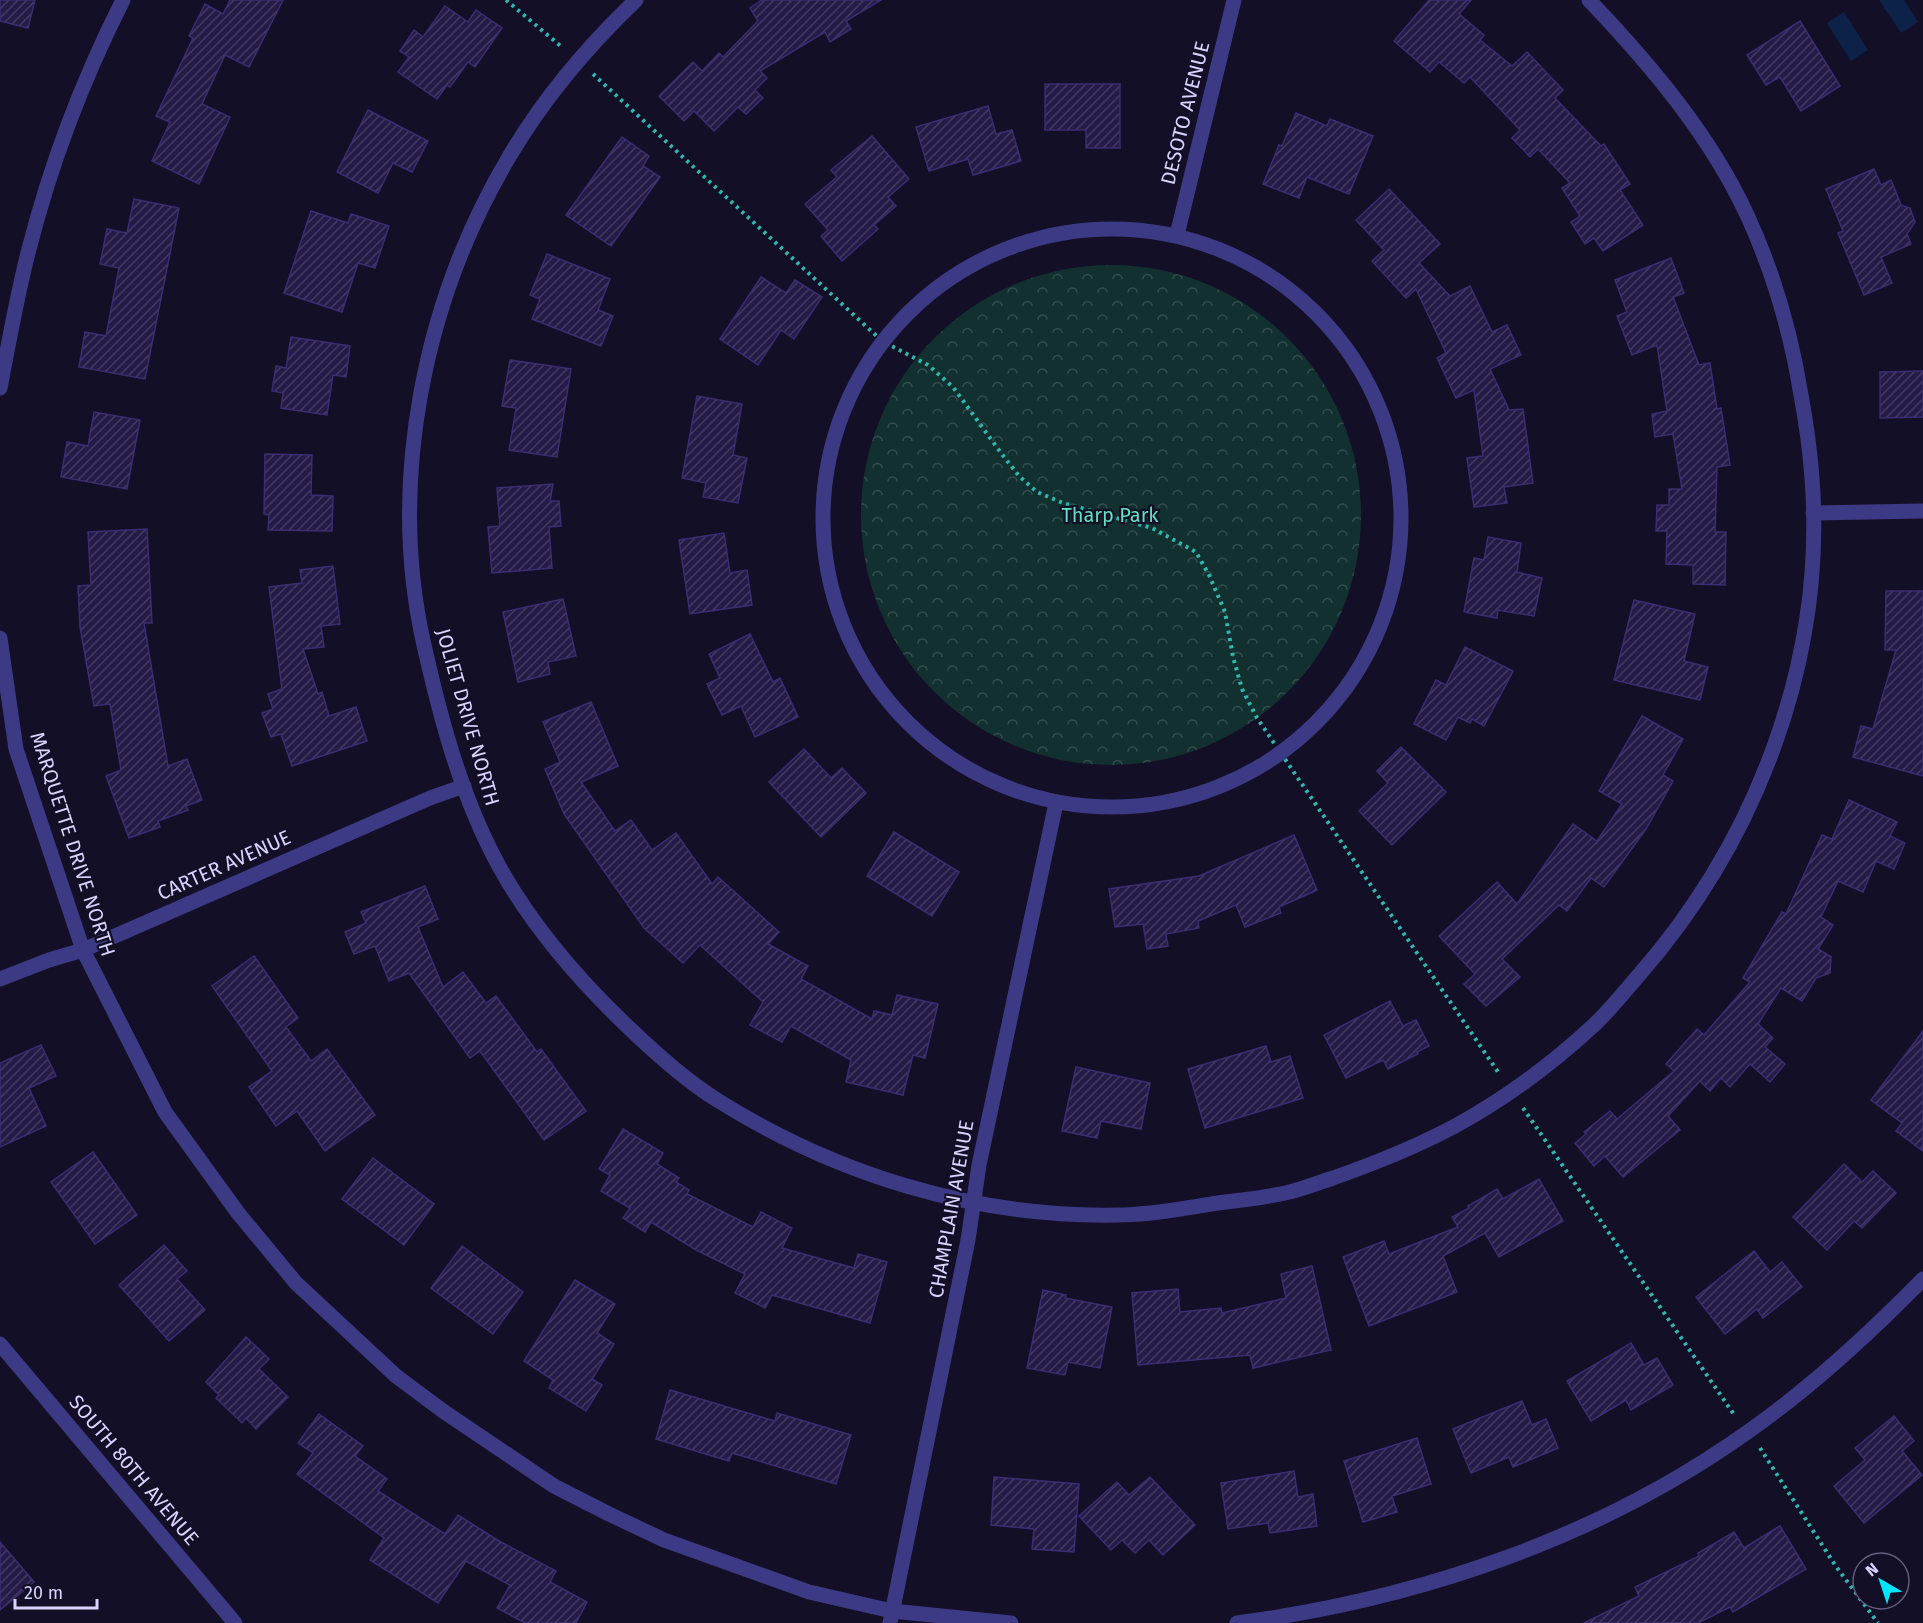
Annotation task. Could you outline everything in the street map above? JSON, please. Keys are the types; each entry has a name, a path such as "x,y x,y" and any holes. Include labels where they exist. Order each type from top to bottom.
{"street":[{"path":"0,388 28,252 41,203 85,81 123,0"},
{"name":"JOLIET DRIVE NORTH","path":"636,0 578,61 541,109 510,155 461,253 430,349 413,445 411,517 413,577 420,628 433,687 476,821 503,874 543,933 591,992 650,1047 711,1096 793,1143 881,1179 974,1203 1061,1214 1121,1215 1288,1193 1359,1169 1414,1146 1458,1124 1510,1092 1595,1024 1661,950 1689,912 1732,843 1782,725 1798,668 1807,620 1813,549 1813,513 1812,477 1796,363 1781,300 1746,213 1701,136 1663,82 1589,0"},
{"name":"DESOTO AVENUE","path":"1177,235 1234,0"},
{"path":"1123,228 1177,235 1230,253 1279,280 1335,332 1378,400 1400,477 1399,564 1368,654 1333,706 1281,754 1202,794 1118,808 1056,803 962,768 888,704 849,643 825,565 823,491 834,435 856,381 882,342 915,306 997,252 1069,231 1123,228"},
{"path":"1813,513 1923,511"},
{"name":"MARQUETTE DRIVE NORTH","path":"0,638 16,748 82,950 165,1112 238,1213 296,1284 396,1376 512,1459 554,1486 664,1540 809,1592 891,1617 1011,1623"},
{"name":"CARTER AVENUE","path":"0,979 82,950 430,798 464,786"},
{"name":"CHAMPLAIN AVENUE","path":"891,1617 974,1203 979,1166 1056,803"},
{"path":"1237,1623 1275,1618 1417,1587 1511,1557 1636,1501 1748,1432 1839,1360 1923,1279"},
{"name":"SOUTH 80TH AVENUE","path":"0,1344 235,1623"}],"path":[{"path":"506,0 578,61 882,342 928,365 953,387 1019,476 1037,492 1064,503 1152,528 1196,552 1225,612 1233,657 1242,689 1257,718 1491,1060 1510,1092 1532,1120 1770,1461 1835,1565 1878,1623"}],"green space":[{"name":"Tharp Park","path":"1111,265 1160,270 1207,284 1250,307 1288,338 1319,376 1342,419 1356,466 1361,515 1356,564 1342,611 1319,654 1288,692 1250,723 1207,746 1160,760 1111,765 1062,760 1015,746 972,723 934,692 903,654 880,611 866,564 861,515 866,466 880,419 903,376 934,338 972,307 1015,284 1062,270"}],"water":[{"path":"1879,0 1904,0 1918,22 1901,33"},
{"path":"1844,12 1868,50 1851,61 1827,23"}],"building":[{"path":"0,0 35,0 28,28 0,21"},
{"path":"230,0 283,0 249,67 225,55 202,104 230,117 199,184 152,161 170,122 156,116 193,38 189,36 205,4 223,14"},
{"path":"762,0 881,0 846,21 851,29 830,42 825,32 760,71 767,78 755,90 763,98 746,114 738,107 714,131 694,111 684,121 659,96 693,62 702,71 719,53 723,57 758,21 750,8"},
{"path":"1429,0 1471,0 1459,14 1484,35 1480,40 1512,66 1527,52 1563,90 1555,98 1601,146 1604,144 1630,184 1620,190 1643,225 1603,251 1594,238 1585,244 1571,222 1580,216 1562,188 1570,183 1538,149 1530,157 1512,138 1520,130 1470,77 1464,83 1439,62 1430,72 1394,41"},
{"path":"445,6 468,22 476,10 502,28 475,67 468,62 450,87 447,85 437,99 398,72 409,57 400,51 414,30 423,37"},
{"path":"1800,21 1840,86 1801,111 1780,77 1766,85 1747,55"},
{"path":"1045,84 1120,84 1120,148 1086,148 1086,130 1045,130"},
{"path":"988,106 996,134 1012,130 1021,161 973,175 968,159 929,171 916,127"},
{"path":"368,110 428,141 412,172 393,163 378,193 337,172"},
{"path":"1296,113 1327,126 1330,119 1373,136 1349,194 1307,177 1299,198 1263,184 1279,145 1282,146"},
{"path":"872,136 909,179 888,197 896,206 874,225 878,229 842,261 821,236 828,230 805,204 837,177 831,170"},
{"path":"622,137 649,156 643,166 660,177 611,246 566,215"},
{"path":"1874,169 1881,185 1891,180 1901,205 1910,208 1915,222 1907,234 1911,244 1881,257 1892,283 1864,295 1838,233 1843,231 1826,189"},
{"path":"1389,189 1440,244 1419,263 1450,296 1470,286 1492,332 1507,325 1521,355 1490,369 1509,410 1523,409 1533,483 1504,487 1507,503 1474,507 1467,458 1483,456 1474,390 1456,398 1437,358 1446,353 1416,289 1406,298 1372,261 1384,250 1356,220"},
{"path":"134,199 179,208 145,379 79,367 85,332 106,336 119,268 100,264 107,229 127,233"},
{"path":"311,211 348,223 351,214 389,226 375,268 358,263 342,312 284,293"},
{"path":"547,254 610,279 598,310 613,316 601,346 532,319 540,299 530,295"},
{"path":"1671,258 1684,293 1673,297 1699,365 1710,363 1717,409 1721,408 1730,465 1717,467 1715,532 1726,532 1725,585 1693,584 1693,565 1666,564 1667,531 1656,531 1657,505 1669,505 1669,489 1682,489 1673,434 1655,437 1652,414 1667,411 1657,345 1632,355 1617,316 1627,312 1615,280"},
{"path":"761,277 786,293 795,280 822,297 794,339 781,330 758,365 720,339"},
{"path":"291,337 350,346 346,377 333,375 327,415 281,408 283,393 272,391 276,366 286,368"},
{"path":"510,360 571,369 557,457 509,450 516,408 502,406"},
{"path":"1923,371 1923,417 1880,418 1880,372"},
{"path":"697,396 742,404 733,455 747,458 738,503 703,497 706,483 682,478"},
{"path":"94,412 140,420 127,489 61,477 67,442 88,446"},
{"path":"265,454 312,455 311,495 333,496 332,531 268,530 269,515 264,514"},
{"path":"553,484 550,501 559,501 561,526 549,527 552,568 492,573 488,527 500,526 497,488"},
{"path":"147,529 152,623 144,623 168,766 187,759 202,800 186,806 188,810 158,821 160,827 129,838 106,776 121,770 110,704 94,706 80,627 78,586 91,585 88,532"},
{"path":"724,533 730,573 747,570 752,605 690,614 679,540"},
{"path":"1488,537 1521,543 1517,572 1542,578 1534,616 1498,610 1497,618 1464,612 1474,558 1484,560"},
{"path":"333,566 340,624 321,626 324,647 303,649 318,694 322,692 329,716 356,707 367,741 292,766 281,734 271,737 262,713 273,709 268,694 282,689 269,587 302,583 300,570"},
{"path":"1886,591 1923,591 1923,776 1853,757 1861,726 1873,729 1896,650 1885,650"},
{"path":"563,599 576,656 548,662 550,674 518,682 503,612"},
{"path":"1634,600 1695,614 1684,661 1708,667 1700,700 1614,680"},
{"path":"750,634 773,682 780,678 798,717 755,737 741,706 722,715 707,684 720,678 709,654"},
{"path":"1465,647 1513,671 1484,726 1472,719 1470,723 1458,717 1446,740 1414,724 1436,680 1446,685"},
{"path":"591,702 618,766 581,782 615,831 631,820 652,850 676,833 712,884 718,877 779,932 768,944 808,966 801,979 872,1019 874,1011 892,1015 897,995 938,1004 925,1058 913,1055 903,1095 846,1082 851,1060 791,1026 782,1042 750,1025 763,1002 700,945 683,963 644,928 564,814 545,769 560,762 543,722"},
{"path":"1642,716 1683,739 1663,775 1673,781 1646,829 1604,887 1591,878 1567,911 1559,905 1502,959 1520,977 1486,1006 1464,984 1475,974 1439,936 1497,882 1517,904 1573,824 1597,841 1622,804 1599,791"},
{"path":"1401,747 1446,792 1392,845 1359,811 1388,783 1377,771"},
{"path":"804,749 831,778 842,768 866,793 821,837 769,782"},
{"path":"1849,800 1897,822 1890,836 1905,843 1894,869 1876,861 1863,892 1838,881 1821,917 1833,925 1818,949 1831,957 1830,973 1816,978 1802,1001 1781,988 1758,1024 1773,1038 1765,1047 1785,1064 1770,1082 1750,1064 1730,1087 1721,1078 1710,1091 1700,1081 1668,1116 1680,1130 1623,1177 1605,1156 1594,1166 1575,1143 1586,1134 1584,1132 1610,1111 1617,1119 1674,1071 1666,1064 1697,1029 1704,1035 1750,982 1743,978 1782,912 1786,914 1822,835 1832,839"},
{"path":"894,832 959,872 932,916 867,876"},
{"path":"1294,835 1317,890 1279,907 1281,913 1245,927 1236,905 1198,921 1199,928 1166,934 1168,946 1147,949 1143,924 1115,927 1109,889 1199,876"},
{"path":"425,886 438,919 418,927 443,987 463,972 486,1003 496,996 537,1052 541,1049 586,1111 544,1140 480,1051 470,1058 409,973 389,981 375,946 354,954 345,932 366,923 361,912"},
{"path":"254,956 298,1018 286,1027 311,1061 327,1049 375,1115 325,1151 297,1111 276,1126 249,1087 272,1071 212,986"},
{"path":"1390,1001 1403,1026 1416,1020 1429,1046 1388,1069 1383,1060 1346,1078 1324,1035"},
{"path":"1923,1031 1923,1151 1896,1131 1902,1123 1871,1100"},
{"path":"41,1045 56,1076 29,1088 46,1126 0,1147 0,1063"},
{"path":"1266,1046 1271,1062 1290,1056 1303,1098 1205,1128 1188,1069"},
{"path":"1076,1067 1150,1083 1141,1129 1101,1121 1097,1138 1062,1131"},
{"path":"623,1129 663,1153 657,1164 679,1178 676,1182 689,1190 687,1194 753,1227 761,1212 792,1228 782,1248 854,1268 858,1254 887,1262 870,1323 772,1295 765,1308 735,1293 745,1274 696,1250 651,1222 645,1232 623,1218 630,1208 601,1191 610,1175 599,1169"},
{"path":"93,1152 137,1215 95,1244 51,1182"},
{"path":"373,1158 434,1204 404,1245 342,1199"},
{"path":"1844,1164 1862,1182 1873,1171 1896,1193 1862,1228 1854,1221 1827,1250 1793,1217"},
{"path":"1539,1179 1563,1221 1499,1257 1485,1233 1443,1256 1457,1292 1369,1326 1343,1257 1384,1241 1389,1254 1458,1227 1452,1217 1469,1208 1468,1206 1497,1189 1503,1199"},
{"path":"164,1245 187,1271 177,1279 205,1310 169,1341 119,1285"},
{"path":"462,1246 523,1292 493,1334 431,1288"},
{"path":"1754,1251 1770,1272 1782,1262 1802,1287 1763,1318 1757,1309 1725,1334 1696,1297"},
{"path":"1312,1266 1331,1350 1253,1368 1250,1355 1138,1365 1132,1293 1178,1289 1180,1312 1221,1308 1222,1313 1286,1298 1281,1274"},
{"path":"575,1280 615,1304 597,1333 614,1344 592,1379 602,1385 586,1411 549,1388 553,1380 524,1361"},
{"path":"1043,1290 1066,1295 1065,1298 1112,1307 1100,1368 1068,1362 1065,1375 1027,1368"},
{"path":"246,1337 269,1359 259,1369 288,1397 256,1429 246,1418 242,1423 216,1398 219,1395 206,1382"},
{"path":"1631,1343 1644,1365 1657,1358 1673,1385 1631,1410 1626,1400 1591,1421 1567,1381"},
{"path":"670,1390 775,1421 777,1413 851,1435 836,1484 732,1453 729,1461 656,1439"},
{"path":"1522,1401 1532,1425 1546,1419 1558,1448 1513,1467 1509,1457 1471,1473 1453,1429"},
{"path":"319,1414 363,1446 355,1456 387,1479 378,1491 445,1534 458,1515 499,1541 556,1571 550,1582 587,1602 576,1623 525,1623 497,1608 510,1585 466,1561 438,1603 370,1560 384,1538 297,1474 313,1453 298,1443"},
{"path":"1894,1416 1914,1441 1902,1451 1922,1475 1864,1523 1834,1486 1865,1460 1855,1448"},
{"path":"1417,1438 1431,1484 1392,1496 1397,1512 1363,1522 1344,1461"},
{"path":"1294,1471 1298,1497 1313,1494 1317,1526 1270,1533 1268,1523 1228,1529 1221,1483"},
{"path":"994,1477 1079,1484 1074,1552 1032,1549 1034,1529 991,1525"},
{"path":"1150,1477 1195,1525 1163,1555 1149,1540 1135,1553 1122,1540 1111,1550 1079,1516 1117,1482 1129,1495"},
{"path":"1780,1526 1806,1569 1733,1612 1730,1607 1698,1623 1584,1623 1639,1596 1635,1587 1699,1556 1698,1553 1734,1532 1744,1548"},
{"path":"0,1542 34,1582 0,1610"}]}
